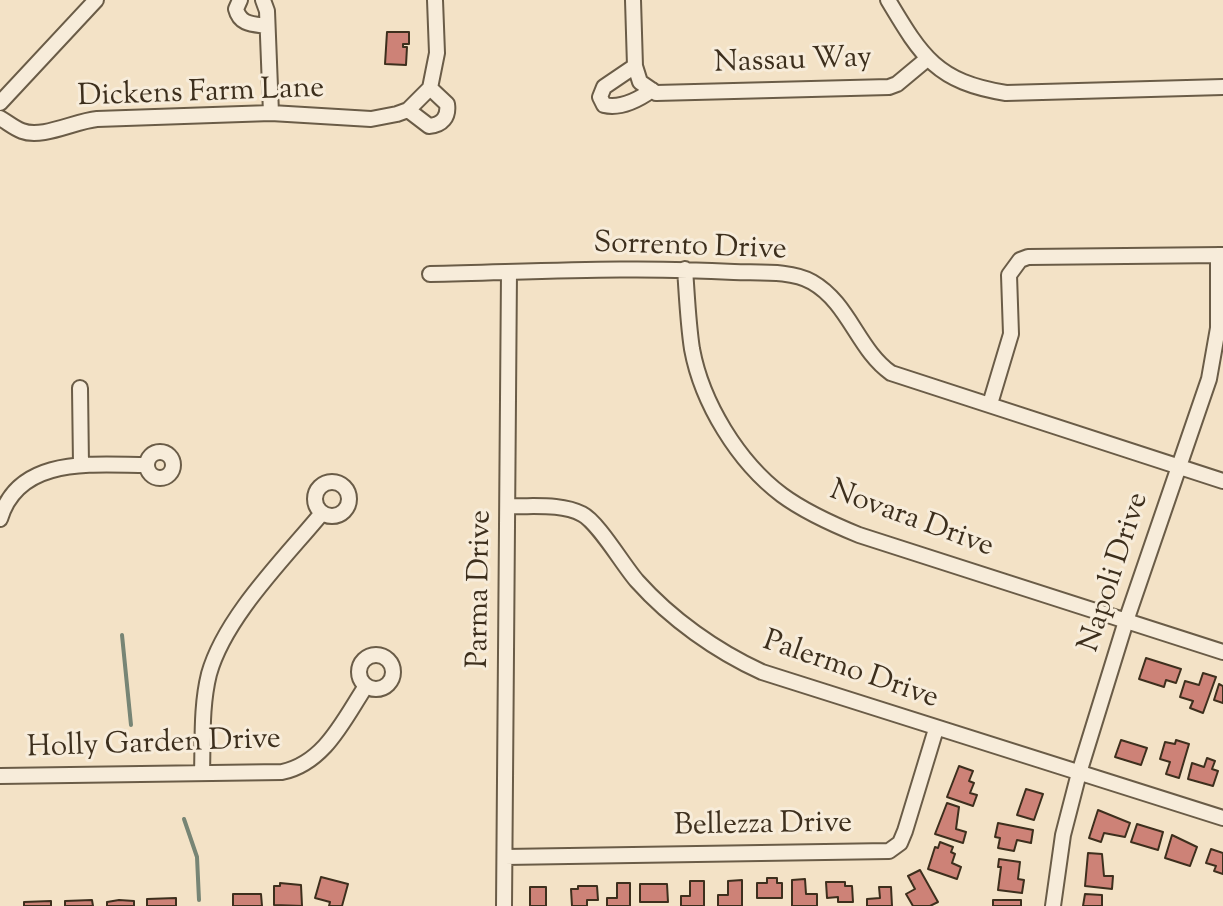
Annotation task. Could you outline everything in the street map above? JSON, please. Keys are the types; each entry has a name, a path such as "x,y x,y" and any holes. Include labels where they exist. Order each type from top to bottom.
{"street":[{"path":"0,103 96,0"},
{"path":"240,0 236,9 240,19 249,24 267,26"},
{"path":"263,0 266,5 271,113"},
{"path":"430,88 447,104 447,115 444,120 429,126 408,110 430,88 437,53 435,0"},
{"path":"633,0 635,66 646,86"},
{"path":"888,0 927,59 953,78 971,85 1006,93 1223,87"},
{"name":"Nassau Way","path":"635,66 604,87 600,97 604,105 614,107 641,98 646,86 656,93 889,87 927,59"},
{"name":"Dickens Farm Lane","path":"0,118 31,134 83,120 271,113 371,119 408,110"},
{"path":"990,404 1011,334 1009,275 1020,260 1028,257 1220,255"},
{"name":"Napoli Drive","path":"1053,906 1060,852 1079,773 1126,621 1209,379 1217,345 1220,255"},
{"name":"Sorrento Drive","path":"430,274 685,269 783,275 812,282 842,311 872,357 891,373 1223,481"},
{"name":"Novara Drive","path":"685,269 693,352 707,394 726,432 776,490 821,519 859,535 1223,652"},
{"name":"Parma Drive","path":"504,906 509,272"},
{"path":"80,388 81,465"},
{"path":"0,519 9,499 31,477 57,467 147,465"},
{"name":"Palermo Drive","path":"509,506 561,508 586,515 641,585 692,630 736,660 762,672 1223,818"},
{"path":"202,773 204,702 218,651 236,619 322,513"},
{"name":"Holly Garden Drive","path":"0,776 282,772 306,764 326,746 366,686"},
{"name":"Bellezza Drive","path":"505,857 889,851 900,843 905,831 936,729"}],"building":[{"path":"387,32 409,32 409,44 403,44 407,47 406,65 385,64"},
{"path":"1146,658 1181,669 1176,683 1166,680 1164,687 1139,679"},
{"path":"1203,673 1216,677 1203,713 1190,708 1193,701 1180,697 1185,681 1199,685"},
{"path":"1219,684 1223,686 1223,703 1214,700"},
{"path":"1121,740 1147,748 1141,765 1115,757"},
{"path":"1176,740 1189,744 1179,778 1166,774 1170,762 1160,759 1165,742 1175,744"},
{"path":"1207,758 1215,761 1212,769 1218,771 1213,786 1188,779 1192,763 1204,767"},
{"path":"959,766 973,771 969,781 974,783 970,793 977,795 973,806 947,797"},
{"path":"1026,789 1043,794 1034,820 1017,815"},
{"path":"947,803 959,807 956,829 966,832 963,843 935,834"},
{"path":"1098,810 1130,823 1125,837 1104,833 1101,842 1089,838"},
{"path":"998,823 1033,830 1031,843 1017,840 1014,851 998,848 1000,838 995,837"},
{"path":"1137,824 1163,832 1158,850 1131,842"},
{"path":"1172,835 1197,847 1190,866 1165,858"},
{"path":"940,842 953,847 951,852 955,854 952,863 961,867 957,879 928,869 935,847 938,848"},
{"path":"1211,849 1223,853 1223,874 1214,871 1216,866 1206,863"},
{"path":"1088,853 1102,854 1104,876 1113,876 1112,889 1085,886"},
{"path":"999,859 1020,862 1018,879 1024,880 1022,893 998,890"},
{"path":"920,870 938,902 930,906 913,906 906,894 915,889 908,876"},
{"path":"321,877 348,884 342,906 329,906 330,902 315,898"},
{"path":"767,878 777,878 777,883 782,883 782,898 757,898 757,883 767,883"},
{"path":"805,879 806,894 817,894 817,906 792,906 792,880"},
{"path":"742,880 742,906 718,906 718,895 728,895 728,881"},
{"path":"690,881 704,881 704,906 681,906 681,896 690,896"},
{"path":"826,882 845,882 845,886 852,886 853,902 838,902 838,897 827,898"},
{"path":"280,883 301,885 302,906 274,905 274,886 280,886"},
{"path":"617,883 630,883 630,906 607,906 607,898 617,898"},
{"path":"640,884 667,884 668,902 640,902"},
{"path":"578,886 597,886 598,900 587,900 587,906 572,906 571,889 578,889"},
{"path":"530,887 546,887 546,906 530,906"},
{"path":"879,887 891,887 892,906 867,906 867,899 880,898"},
{"path":"233,894 261,894 262,906 233,906"},
{"path":"1085,894 1102,895 1102,906 1083,906"},
{"path":"176,898 176,906 147,906 147,899"},
{"path":"92,900 93,906 65,906 65,901"},
{"path":"993,900 1021,900 1021,906 993,906"},
{"path":"51,901 51,906 24,906 24,902"},
{"path":"134,901 134,906 107,906 107,902"}],"waterway":[{"path":"122,635 131,725"},
{"path":"184,819 197,857 199,900"}]}
